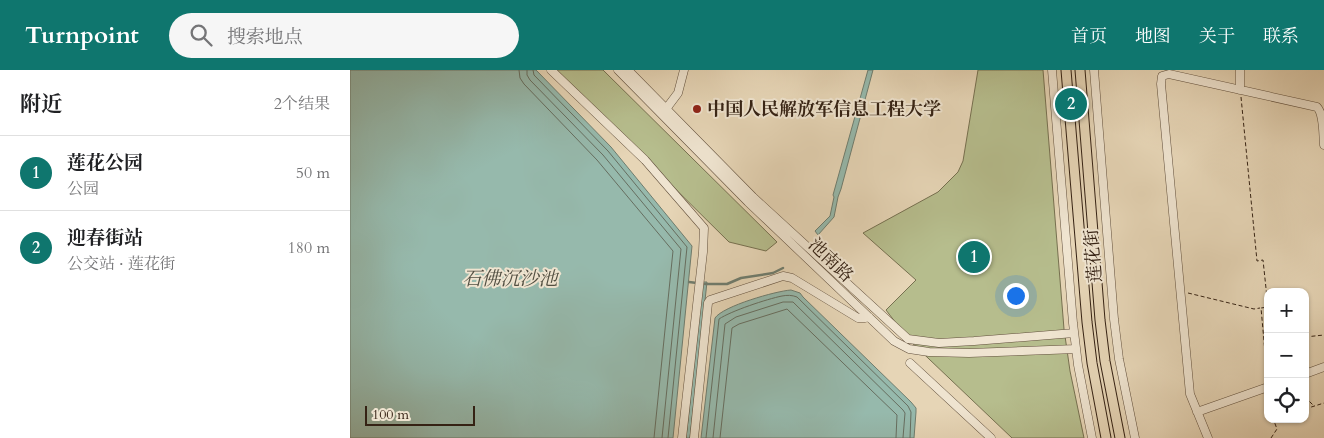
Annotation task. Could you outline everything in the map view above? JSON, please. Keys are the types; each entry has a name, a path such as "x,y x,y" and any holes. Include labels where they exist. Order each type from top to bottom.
{"main road":[{"name":"莲花街","path":"1066,70 1087,322 1092,363 1106,438"},
{"name":"莲花街","path":"1080,70 1100,320 1106,370 1120,438"}],"street":[{"path":"551,70 645,160 704,228 700,283 682,438"},
{"name":"池南路","path":"618,70 748,202 894,341 909,349 929,352 969,353 1076,349"},
{"name":"池南路","path":"628,70 753,197 908,339 939,343 1074,332"},
{"path":"666,109 678,93 684,70"},
{"name":"莲花街","path":"1052,70 1074,332 1092,438"},
{"name":"莲花街","path":"1094,70 1114,319 1119,359 1135,438"},
{"path":"1240,70 1240,90"},
{"path":"1208,438 1190,394 1161,79 1164,75 1170,74 1317,107 1320,109 1321,114 1324,145"},
{"path":"694,438 708,303 710,300 783,276 792,278 858,318 868,317"},
{"path":"910,363 991,438"},
{"path":"1309,373 1324,367"},
{"path":"1197,412 1264,388"}],"path":[{"path":"1181,292 1254,309 1268,308 1263,260 1257,261 1240,90"},
{"path":"1261,308 1264,341"},
{"path":"1309,337 1324,335"},
{"path":"1309,401 1314,406"},
{"path":"1309,408 1324,403"},
{"path":"1271,438 1278,429 1275,423"}],"green space":[{"path":"555,70 603,70 777,242 766,251 729,242"},
{"path":"978,70 1043,70 1064,329 1070,371 1084,438 1012,438 908,339 886,310 916,280 863,233 938,192 958,172 963,161"}],"water":[{"name":"石佛沉沙池","path":"350,70 536,70 611,147 692,246 673,438 350,438"},
{"path":"868,70 873,70 834,217 818,235 815,231 830,216 833,195"},
{"path":"703,282 707,282 690,438 686,438"},
{"path":"791,290 800,293 916,408 914,438 701,438 715,318 720,313 739,304 762,296"}],"waterway":[{"path":"705,284 727,284 741,278 773,273 783,268"},
{"path":"689,282 697,283"}],"place":[{"name":"迎春街站","path":"1071,104"},
{"name":"中国人民解放军信息工程大学","path":"697,109"},
{"name":"莲花公园","path":"974,257"}]}
